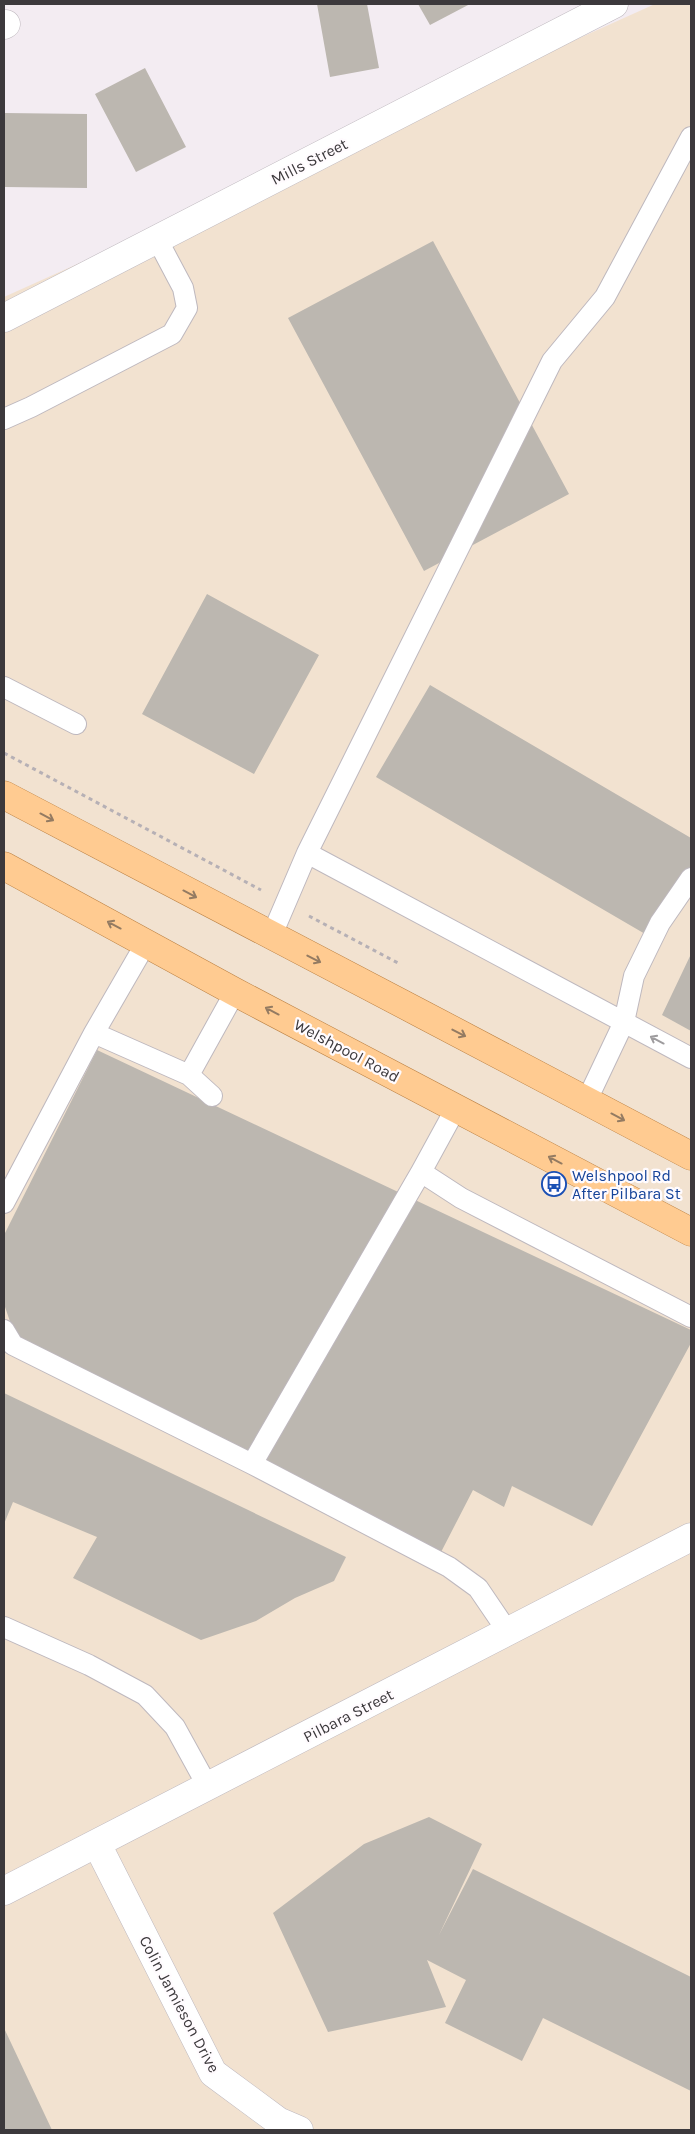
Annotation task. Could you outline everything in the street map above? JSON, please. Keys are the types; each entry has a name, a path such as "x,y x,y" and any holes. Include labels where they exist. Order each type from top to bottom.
{"main road":[{"path":"4,795 271,937 587,1100 691,1156"},
{"name":"Welshpool Road","path":"4,866 236,992 691,1232"}],"street":[{"name":"Mills Street","path":"4,318 614,4"},
{"name":"Pilbara Street","path":"4,1891 691,1537"},
{"name":"Colin Jamieson Drive","path":"97,1844 213,2073 278,2121 298,2130"}],"lane":[{"path":"271,937 307,852 552,361 605,297 691,137"},
{"path":"4,419 172,334 187,308 183,288 157,239"},
{"path":"4,687 76,724"},
{"path":"307,852 691,1058"},
{"path":"587,1100 624,1022 634,976 660,922 691,878"},
{"path":"4,1203 94,1032 146,942"},
{"path":"189,1075 236,992"},
{"path":"94,1032 189,1075 212,1096"},
{"path":"252,1464 456,1108"},
{"path":"420,1172 461,1198 691,1317"},
{"path":"4,1330 13,1345 252,1464 449,1567 478,1588 508,1632"},
{"path":"4,1627 89,1665 145,1695 175,1727 208,1787"}],"path":[{"path":"4,753 399,964"}],"shaded area":[{"path":"655,4 691,4 691,2130 4,2130 4,297"}],"building":[{"path":"317,4 367,4 379,68 330,77"},
{"path":"418,4 470,4 430,25"},
{"path":"145,68 186,147 136,172 95,94"},
{"path":"5,113 87,114 87,188 5,187"},
{"path":"433,241 569,494 424,571 288,318"},
{"path":"207,594 319,655 254,774 142,714"},
{"path":"430,685 691,838 691,872 652,938 376,777"},
{"path":"691,954 691,1031 662,1015"},
{"path":"97,1050 691,1330 691,1343 592,1526 512,1486 504,1507 473,1490 439,1556 17,1342 4,1304 4,1235"},
{"path":"4,1393 346,1557 334,1581 295,1598 256,1621 201,1640 73,1578 97,1537 13,1502 4,1524"},
{"path":"429,1817 482,1844 439,1935 473,1869 691,1977 691,2091 543,2018 522,2061 445,2023 466,1980 427,1960 446,2007 328,2032 273,1913 364,1844"},
{"path":"4,2028 52,2130 4,2130"}],"place":[{"name":"Welshpool Rd After Pilbara St","path":"554,1184"}]}
